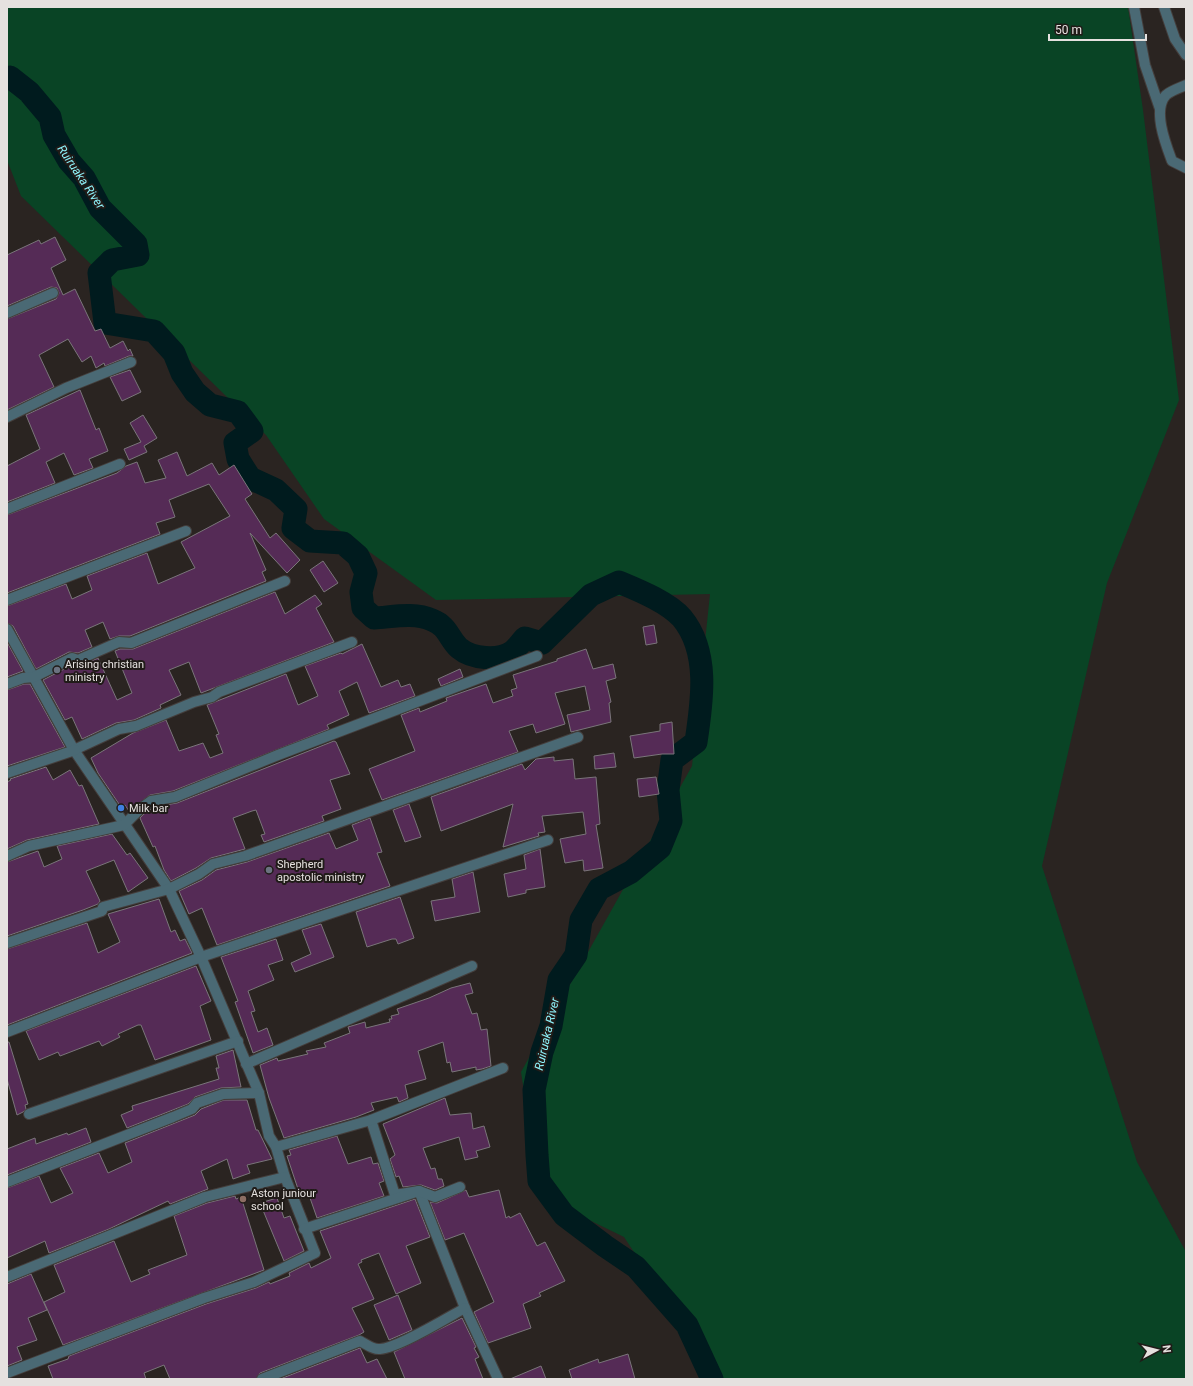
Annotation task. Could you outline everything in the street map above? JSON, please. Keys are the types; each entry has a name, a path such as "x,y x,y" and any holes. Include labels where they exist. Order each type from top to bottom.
{"street":[{"path":"1134,7 1145,65 1160,109 1161,126 1172,161 1186,168"},
{"path":"1164,7 1175,39 1186,55"},
{"path":"1160,109 1166,96 1186,85"},
{"path":"7,313 53,293"},
{"path":"7,417 66,388 131,362"},
{"path":"7,509 120,464"},
{"path":"7,600 186,531"},
{"path":"7,684 23,678 34,678 72,658 78,660 119,642 131,643 286,581"},
{"path":"7,629 74,750 169,889 201,957 238,1041 246,1064 260,1093 269,1136 276,1147 304,1229 314,1249 313,1255 254,1282 204,1298 7,1373"},
{"path":"7,773 74,750 119,729 136,726 194,702 212,697 218,692 352,642"},
{"path":"7,856 29,846 124,825 140,809 151,801 175,797 286,752 537,656"},
{"path":"7,943 102,911 103,907 169,889 199,874 213,864 245,856 578,737"},
{"path":"7,1032 201,957 548,840"},
{"path":"246,1064 472,966"},
{"path":"28,1114 238,1041"},
{"path":"276,1147 371,1120 503,1068"},
{"path":"7,1182 173,1117 192,1109 197,1103 223,1094 260,1093"},
{"path":"371,1120 395,1195 419,1191 435,1197 460,1187"},
{"path":"7,1277 205,1197 285,1177"},
{"path":"304,1229 419,1191"},
{"path":"419,1191 465,1308 498,1379"},
{"path":"262,1379 360,1341 374,1348 380,1349 388,1347 409,1338 465,1308"}],"green space":[{"path":"7,7 1128,7 1143,110 1179,400 1107,583 1042,866 1137,1162 1186,1252 1186,1379 718,1379 624,1237 540,1196 521,1072 692,766 710,594 436,600 324,519 266,435 21,196 7,160"}],"building":[{"path":"55,237 66,260 51,268 63,295 75,289 95,331 101,329 110,348 123,341 128,351 130,349 133,356 129,356 105,366 104,363 96,368 91,356 82,362 68,339 39,355 54,387 7,410 7,319 56,299 59,293 57,288 51,287 7,306 7,255 39,240 41,244"},
{"path":"130,370 141,392 122,401 110,377"},
{"path":"80,390 96,430 99,428 108,451 89,459 93,468 74,475 64,453 46,462 55,483 7,502 7,466 40,449 26,415"},
{"path":"143,415 157,438 144,446 147,452 129,460 124,449 141,442 130,423"},
{"path":"177,452 187,476 212,463 219,475 234,465 252,494 245,499 270,538 276,533 300,560 287,573 250,533 266,570 262,572 266,581 130,636 119,636 110,639 103,622 85,630 92,647 78,653 69,652 36,669 13,626 7,623 7,606 66,584 72,599 92,590 87,576 147,553 158,584 195,568 181,542 230,516 209,484 169,500 175,517 156,523 160,534 7,593 7,515 117,473 126,466 137,462 145,483 166,478 158,460"},
{"path":"323,561 338,583 324,592 310,570"},
{"path":"275,592 285,614 315,595 322,604 316,608 334,642 201,693 189,662 169,670 181,695 160,705 161,708 134,720 116,723 82,739 72,717 65,720 43,680 72,665 81,666 98,658 117,700 132,693 115,651 120,649 133,649"},
{"path":"654,625 657,643 646,645 643,627"},
{"path":"7,642 23,671 7,677"},
{"path":"362,644 381,687 398,680 401,687 410,684 415,696 369,713 357,682 339,691 349,715 327,725 329,729 173,791 150,795 129,811 125,805 121,807 98,773 91,758 133,733 166,720 179,751 203,743 210,758 223,753 216,735 219,734 207,705 286,674 298,705 318,696 305,666 341,653 342,654"},
{"path":"586,649 593,669 613,664 616,678 606,681 611,702 609,703 611,722 571,732 567,715 590,710 585,686 555,693 565,724 536,733 533,724 509,731 518,752 382,800 369,769 415,751 401,715 419,708 420,712 447,701 446,698 486,684 493,703 513,696 511,690 517,688 513,675 557,661 557,659"},
{"path":"460,669 463,677 441,686 438,679"},
{"path":"24,684 30,684 65,747 7,766 7,690"},
{"path":"672,722 674,754 634,758 630,736 660,731 660,724"},
{"path":"334,741 336,742 350,774 330,780 341,809 322,816 324,821 264,842 261,835 265,834 256,810 233,818 245,849 211,858 171,881 164,870 155,846 153,847 140,818 144,814 154,807 177,803"},
{"path":"614,753 616,767 595,769 594,756"},
{"path":"554,757 554,761 573,759 575,779 596,777 600,824 596,825 603,868 584,871 583,860 565,863 560,839 586,834 583,812 542,816 545,832 538,833 539,836 503,847 513,804 441,831 431,797 522,764 525,770 536,759"},
{"path":"46,767 53,780 70,770 79,786 82,785 99,824 27,840 7,849 7,782 11,780 10,779"},
{"path":"656,777 659,794 639,797 637,779"},
{"path":"409,804 421,837 405,842 393,810"},
{"path":"370,818 382,852 377,853 390,886 217,945 202,908 189,914 179,891 202,880 216,870 247,862 329,833 336,849 358,840 352,825"},
{"path":"112,834 127,855 130,853 148,878 128,892 114,860 86,871 100,901 98,904 7,936 7,862 38,851 44,867 62,859 57,846"},
{"path":"540,849 545,887 526,890 526,893 508,897 504,874 526,869 524,855"},
{"path":"473,872 480,912 435,921 431,901 455,897 452,879"},
{"path":"400,897 414,938 398,944 396,939 392,939 367,947 356,912"},
{"path":"159,899 171,932 175,930 180,941 185,939 192,953 7,1025 7,949 87,923 98,953 120,942 108,914"},
{"path":"321,924 334,957 295,972 291,963 311,954 302,930"},
{"path":"276,939 283,960 268,965 274,980 248,991 255,1011 251,1012 258,1032 267,1028 273,1045 253,1053 235,1002 238,1001 221,957"},
{"path":"196,966 211,1001 200,1006 211,1040 155,1060 141,1025 138,1025 118,1034 120,1037 102,1046 99,1041 60,1056 58,1052 39,1060 26,1031"},
{"path":"470,983 473,993 465,995 472,1014 477,1013 481,1030 487,1029 491,1066 476,1070 476,1067 452,1072 450,1062 447,1063 443,1042 418,1051 426,1079 405,1085 408,1098 399,1102 397,1097 371,1103 374,1110 356,1117 284,1138 269,1098 260,1065 277,1058 278,1061 308,1054 306,1051 326,1047 324,1043 350,1033 348,1027 365,1022 366,1028 390,1022 389,1019 392,1019 391,1016 399,1014 397,1009 429,998 451,988"},
{"path":"7,1042 9,1042 28,1104 25,1105 26,1109 23,1112 17,1115 7,1079"},
{"path":"233,1050 241,1087 221,1088 195,1097 188,1104 127,1128 121,1115 133,1110 132,1106 219,1079 216,1068 219,1068 216,1056"},
{"path":"445,1098 450,1115 471,1113 473,1129 484,1126 490,1147 476,1151 478,1157 465,1160 459,1137 423,1148 431,1169 435,1168 438,1179 442,1179 444,1186 435,1190 421,1185 403,1187 399,1176 396,1177 390,1159 395,1155 383,1124"},
{"path":"224,1100 247,1100 256,1130 258,1130 272,1159 247,1165 250,1173 233,1179 227,1159 201,1171 208,1189 170,1204 168,1201 109,1229 49,1253 45,1241 7,1258 7,1188 39,1176 51,1203 73,1193 60,1168 99,1153 108,1173 132,1162 125,1143 195,1115 201,1109"},
{"path":"86,1128 91,1142 7,1175 7,1149 35,1138 36,1144"},
{"path":"337,1136 348,1164 371,1157 373,1164 378,1163 384,1181 379,1183 384,1196 317,1218 309,1195 301,1198 287,1156 291,1155 289,1150"},
{"path":"466,1190 469,1197 499,1190 506,1218 509,1216 510,1218 520,1213 537,1246 545,1242 565,1281 539,1293 541,1296 523,1304 531,1328 488,1343 474,1312 494,1302 464,1233 445,1240 430,1202 437,1203"},
{"path":"235,1196 236,1199 241,1197 264,1270 63,1345 44,1302 65,1292 54,1265 114,1241 131,1282 150,1274 148,1270 187,1255 174,1216 207,1203"},
{"path":"277,1198 284,1218 290,1216 304,1251 284,1261 260,1203"},
{"path":"415,1199 430,1237 406,1246 421,1283 396,1294 379,1253 361,1260 362,1262 358,1264 374,1299 352,1308 364,1332 359,1335 260,1373 256,1379 170,1379 164,1365 144,1373 146,1379 53,1379 48,1366 68,1359 69,1356 206,1304 256,1288 269,1282 270,1284 290,1276 289,1273 309,1263 311,1268 331,1258 320,1231"},
{"path":"31,1274 47,1310 28,1318 37,1340 17,1347 22,1360 7,1366 7,1284"},
{"path":"398,1295 412,1330 389,1340 374,1305"},
{"path":"462,1318 476,1347 474,1348 479,1357 475,1359 483,1379 405,1379 394,1352"},
{"path":"360,1348 367,1363 377,1359 387,1379 280,1379"},
{"path":"628,1354 635,1379 572,1379 569,1370 598,1359 599,1363"},
{"path":"541,1366 546,1379 510,1379"}],"waterway":[{"name":"Ruiruaka River","path":"7,78 10,77 29,92 50,117 54,135 69,161 84,178 100,208 136,244 138,255 112,260 99,273 105,323 154,331 174,353 182,373 195,392 210,405 238,412 252,431 235,443 238,459 250,478 276,490 296,509 293,528 310,541 343,543 358,556 366,573 361,592 363,608 374,618 418,616 432,620 442,626 459,648 464,652 485,658 500,657 516,649 525,638 542,643 591,595 619,582 652,597 669,607 682,618 691,631 697,646 700,662 702,694 696,742 672,760 668,790 671,821 660,848 631,872 599,889 581,920 576,955 559,980 551,1026 542,1052 534,1090 539,1181 564,1215 636,1267 687,1325 712,1379"}],"place":[{"name":"Arising christian ministry","path":"57,670"},
{"name":"Milk bar","path":"121,808"},
{"name":"Shepherd apostolic ministry","path":"269,870"},
{"name":"Aston juniour school","path":"243,1199"}]}
